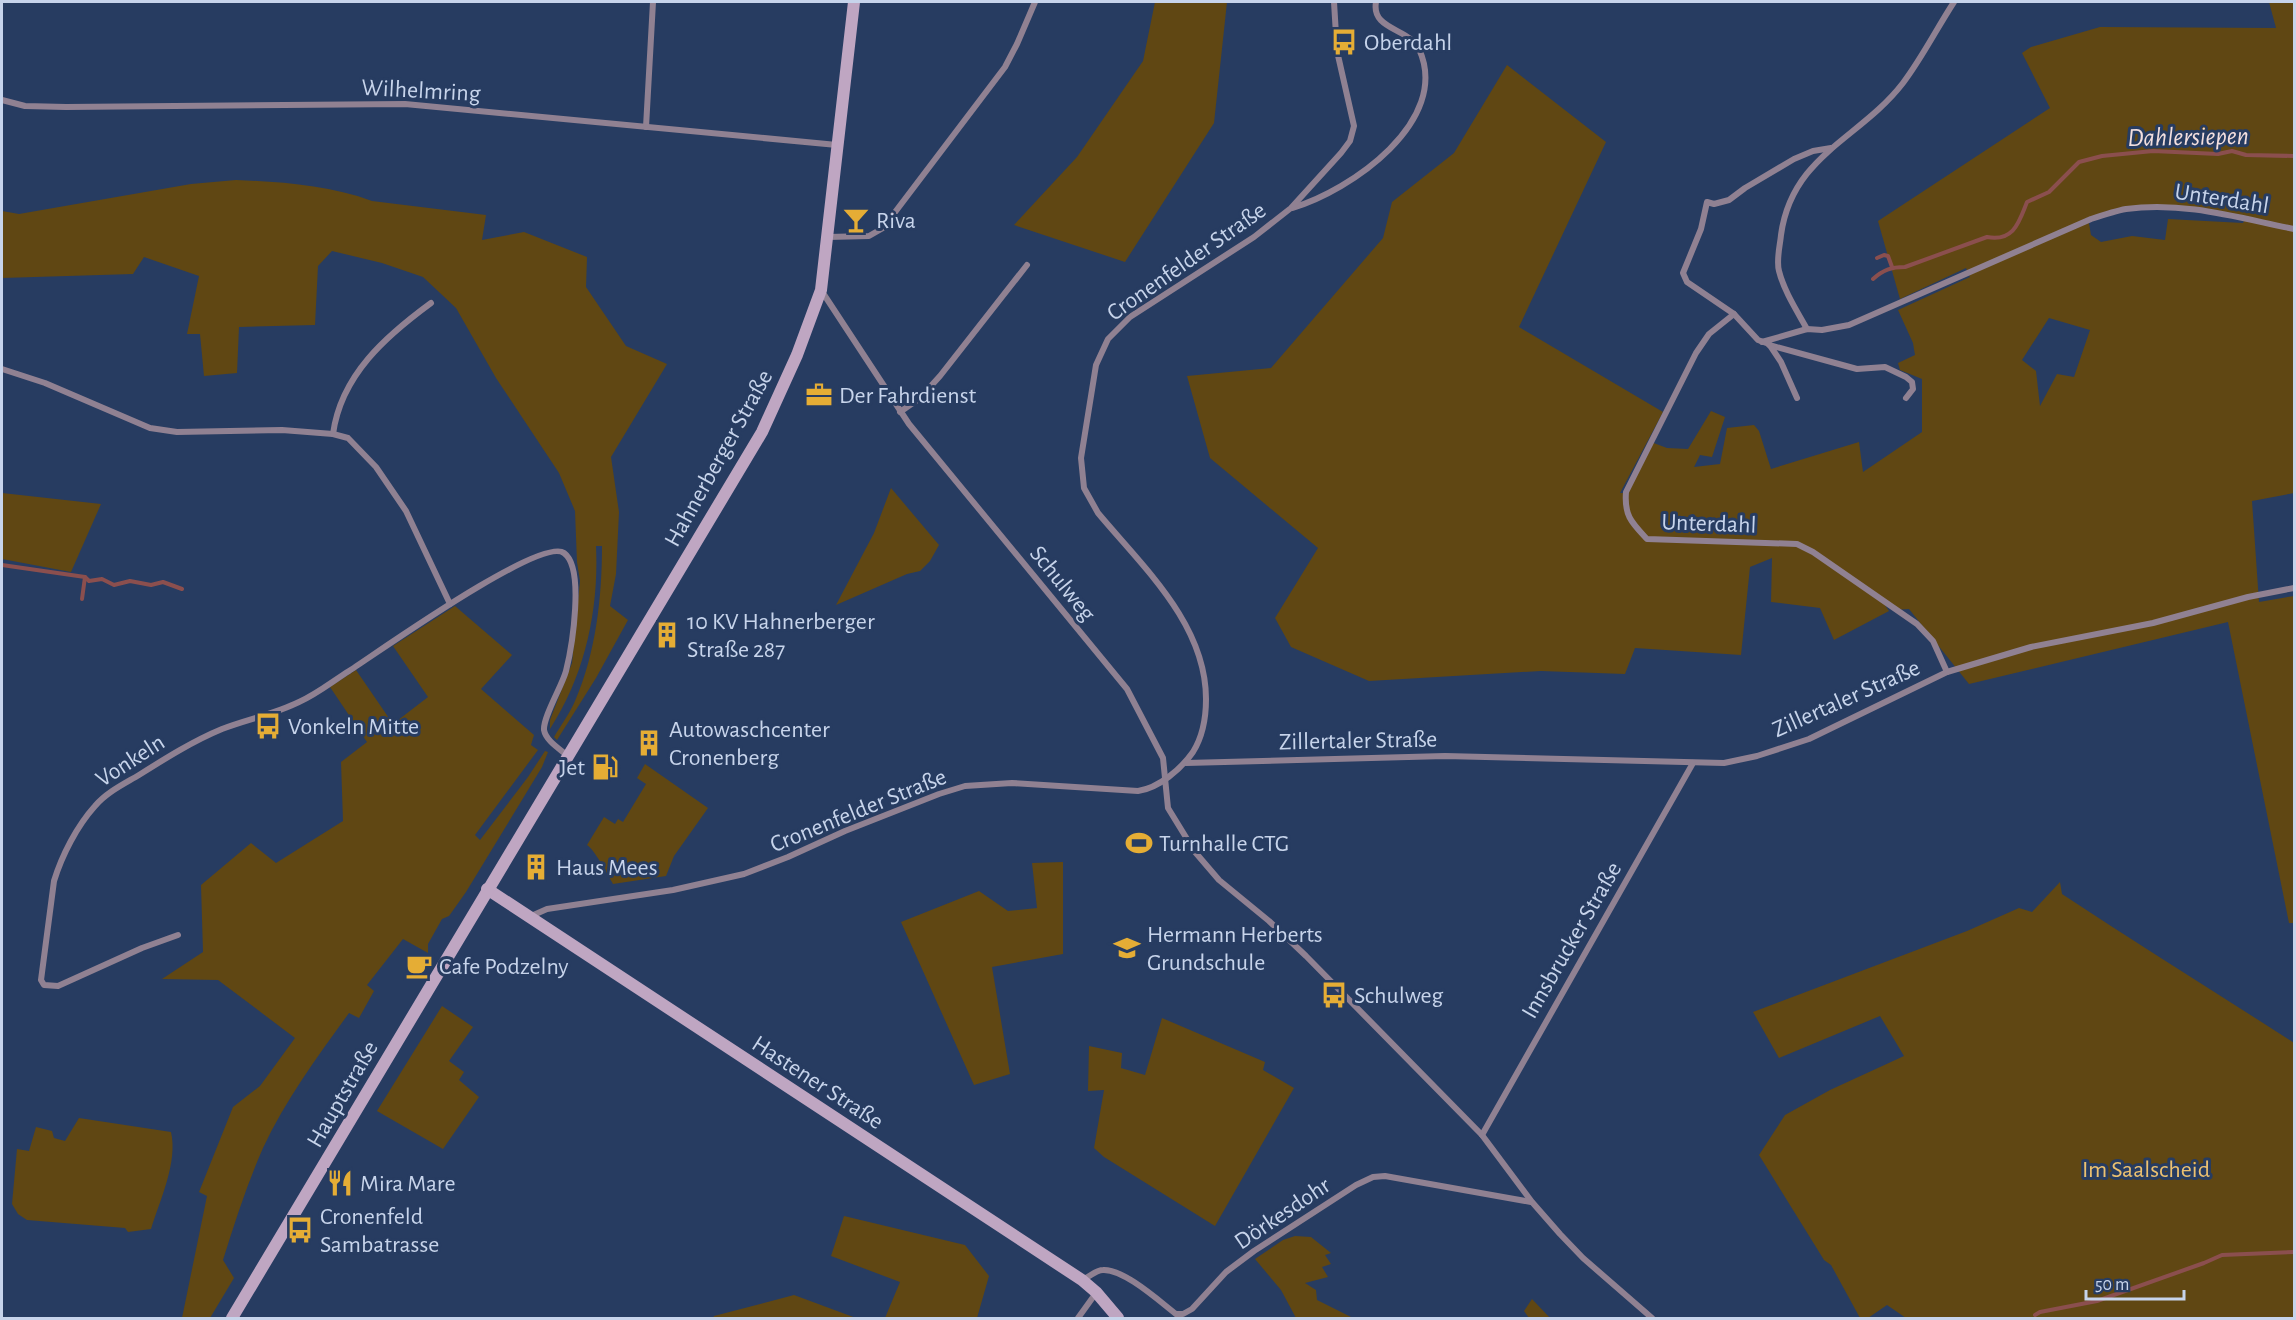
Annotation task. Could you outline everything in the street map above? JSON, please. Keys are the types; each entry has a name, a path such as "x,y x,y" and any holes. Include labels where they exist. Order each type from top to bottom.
{"main road":[{"name":"Hahnerberger Straße","path":"487,889 762,432 797,355 821,290 854,2"},
{"name":"Hastener Straße","path":"487,889 1082,1280 1096,1292 1118,1318"},
{"name":"Hauptstraße","path":"232,1318 487,889"}],"street":[{"path":"645,127 653,2"},
{"path":"828,237 869,236 883,228 1005,68 1035,2"},
{"path":"1291,208 1341,153 1353,133 1352,116 1337,51 1334,2"},
{"path":"1291,208 1320,199 1338,189 1378,159 1405,133 1421,99 1426,77 1420,51 1415,43 1380,20 1375,14 1376,2"},
{"path":"1807,329 1779,271 1781,237 1787,207 1803,177 1831,148 1859,127 1903,83 1954,2"},
{"name":"Wilhelmring","path":"2,100 25,106 66,107 405,104 837,145"},
{"path":"1797,398 1781,362 1765,343 1734,314 1683,278 1684,268 1701,229 1707,202 1714,204 1729,200 1794,159 1831,148"},
{"name":"Unterdahl","path":"1765,343 1807,329 1822,330 1849,325 2091,219 2125,209 2162,206 2201,210 2295,229"},
{"name":"Cronenfelder Straße","path":"528,917 547,909 672,890 744,873 779,861 845,831 965,786 1012,783 1138,791 1149,789 1186,763 1198,744 1204,724 1206,692 1202,660 1177,609 1098,513 1084,488 1081,458 1094,376 1101,352 1108,339 1130,317 1254,237 1291,208"},
{"path":"900,412 920,398 940,376 1027,265"},
{"name":"Schulweg","path":"821,290 900,412 1127,689 1163,758 1168,808 1195,852 1219,880 1269,921 1306,956 1482,1135 1532,1202 1583,1258 1652,1318"},
{"path":"333,434 342,401 370,355 397,329 431,303"},
{"name":"Unterdahl","path":"1734,314 1709,334 1696,353 1626,492 1625,507 1629,519 1647,539 1797,544 1813,552 1917,624 1933,641 1947,672"},
{"path":"1765,343 1857,369 1879,367 1891,369 1912,382 1913,389 1906,398"},
{"path":"2,369 45,383 150,428 177,432 258,429 341,435 354,442 376,467 406,511 450,604"},
{"name":"Vonkeln","path":"178,935 142,948 58,986 44,985 41,980 58,866 79,828 95,806 113,791 200,739 303,700 474,588 536,556 557,550 566,554 574,565 575,602 566,672 544,723 544,732 548,740 568,756"},
{"name":"Zillertaler Straße","path":"1186,763 1445,756 1724,763 1757,756 1809,739 1947,672 2031,647 2153,623 2248,597 2295,588"},
{"name":"Innsbrucker Straße","path":"1482,1135 1693,763"},
{"name":"Dörkesdohr","path":"1082,1280 1099,1270 1112,1271 1134,1282 1176,1314 1183,1314 1192,1309 1226,1272 1254,1251 1356,1185 1373,1177 1385,1176 1532,1202"},
{"path":"1078,1318 1096,1292"}],"green space":[{"path":"1155,2 1227,2 1214,123 1125,262 1014,225 1077,157 1143,61"},
{"path":"2269,2 2294,2 2294,493 2252,501 2259,602 2294,596 2294,923 2289,923 2228,622 1969,684 1909,609 1893,610 1882,601 1889,611 1834,640 1820,608 1771,602 1772,558 1750,567 1741,655 1635,648 1625,674 1541,671 1369,681 1291,647 1275,618 1318,548 1210,458 1187,376 1271,368 1383,238 1392,202 1454,153 1507,65 1606,142 1519,327 1663,412 1620,493 1626,493 1651,442 1667,448 1688,449 1711,411 1725,417 1712,457 1700,455 1694,467 1720,464 1727,428 1754,425 1759,431 1771,469 1859,442 1863,472 1922,432 1922,379 1900,370 1898,363 1915,355 1913,343 1898,310 1970,277 1966,268 1900,299 1878,221 2050,108 2022,53 2031,47 2100,27 2276,28","holes":["2162,206 2245,219 2243,223 2168,219 2165,240 2132,236 2101,242 2091,235 2088,218 2125,209","2049,318 2090,330 2074,377 2057,374 2040,406 2036,371 2022,360"]},
{"path":"236,180 305,185 339,191 372,201 486,215 482,240 524,232 587,257 586,287 626,346 667,364 611,457 619,512 616,574 610,606 628,620 596,678 557,740 554,737 575,701 593,644 601,585 602,546 596,546 592,618 581,664 550,729 550,720 572,663 580,581 575,511 559,473 496,378 456,308 423,277 382,263 332,251 318,266 315,325 239,327 237,373 204,376 200,334 187,334 199,276 144,257 133,274 2,278 2,211 19,214 191,184"},
{"path":"891,488 939,545 930,561 920,571 907,574 836,605 874,533"},
{"path":"2,493 101,504 71,572 2,559"},
{"path":"455,606 512,655 481,689 534,735 531,745 538,750 475,835 480,840 545,751 548,752 542,767 466,892 449,916 442,919 428,944 428,953 403,939 367,985 374,991 359,1018 349,1013 303,1078 263,1148 242,1203 223,1260 234,1278 210,1318 182,1318 207,1196 199,1192 233,1107 260,1086 295,1038 218,980 162,979 203,952 201,885 251,843 276,863 343,821 341,762 367,742 330,687 356,670 393,724 428,697 393,646"},
{"path":"645,764 708,808 674,856 666,876 613,884 587,845 604,817 615,824 618,819 623,822 646,784 637,778"},
{"path":"1063,862 1063,954 992,967 1010,1074 974,1085 901,922 979,891 1008,911 1037,908 1032,863"},
{"name":"Im Saalscheid","path":"2060,882 2062,894 2294,1043 2294,1318 1906,1318 1887,1305 1868,1318 1860,1318 1831,1265 1824,1260 1759,1155 1785,1115 1830,1090 1904,1056 1880,1016 1779,1058 1753,1012 1967,931 2019,908 2032,912"},
{"path":"442,1006 473,1027 449,1061 464,1072 459,1080 479,1097 443,1149 377,1111"},
{"path":"1162,1018 1265,1062 1263,1070 1294,1088 1215,1226 1104,1157 1094,1148 1104,1090 1088,1091 1089,1046 1122,1053 1121,1068 1145,1075"},
{"path":"79,1118 171,1132 173,1144 170,1168 151,1229 128,1232 125,1228 27,1220 18,1214 12,1204 17,1149 29,1151 36,1127 52,1131 54,1138 65,1141"},
{"path":"844,1216 965,1245 989,1276 977,1318 885,1318 900,1282 831,1256"},
{"path":"1295,1236 1311,1237 1331,1253 1325,1255 1331,1264 1322,1267 1328,1277 1305,1283 1316,1290 1317,1300 1353,1318 1296,1318 1281,1290 1255,1259 1283,1240"},
{"path":"794,1295 856,1318 713,1318 714,1316"},
{"path":"1532,1299 1550,1318 1529,1318 1524,1311"}],"waterway":[{"name":"Dahlersiepen","path":"1873,279 1888,270 1905,267 1987,237 2004,236 2014,229 2027,202 2049,192 2079,162 2102,156 2153,151 2218,154 2232,151 2246,155 2294,156"},
{"path":"1877,258 1888,256 1892,267"},
{"path":"2,565 85,577 89,581 102,579 114,585 130,581 151,585 163,582 182,589"},
{"path":"82,599 85,577"},
{"path":"2035,1315 2040,1312 2097,1301 2222,1255 2294,1252"}],"place":[{"name":"Oberdahl","path":"1344,42"},
{"name":"Riva","path":"856,220"},
{"name":"Der Fahrdienst","path":"819,395"},
{"name":"10 KV Hahnerberger Straße 287","path":"667,635"},
{"name":"Vonkeln Mitte","path":"268,726"},
{"name":"Autowaschcenter Cronenberg","path":"649,743"},
{"name":"Jet","path":"605,767"},
{"name":"Turnhalle CTG","path":"1139,843"},
{"name":"Haus Mees","path":"536,867"},
{"name":"Hermann Herberts Grundschule","path":"1127,948"},
{"name":"Cafe Podzelny","path":"419,966"},
{"name":"Schulweg","path":"1334,995"},
{"name":"Mira Mare","path":"340,1183"},
{"name":"Cronenfeld Sambatrasse","path":"300,1230"}]}
